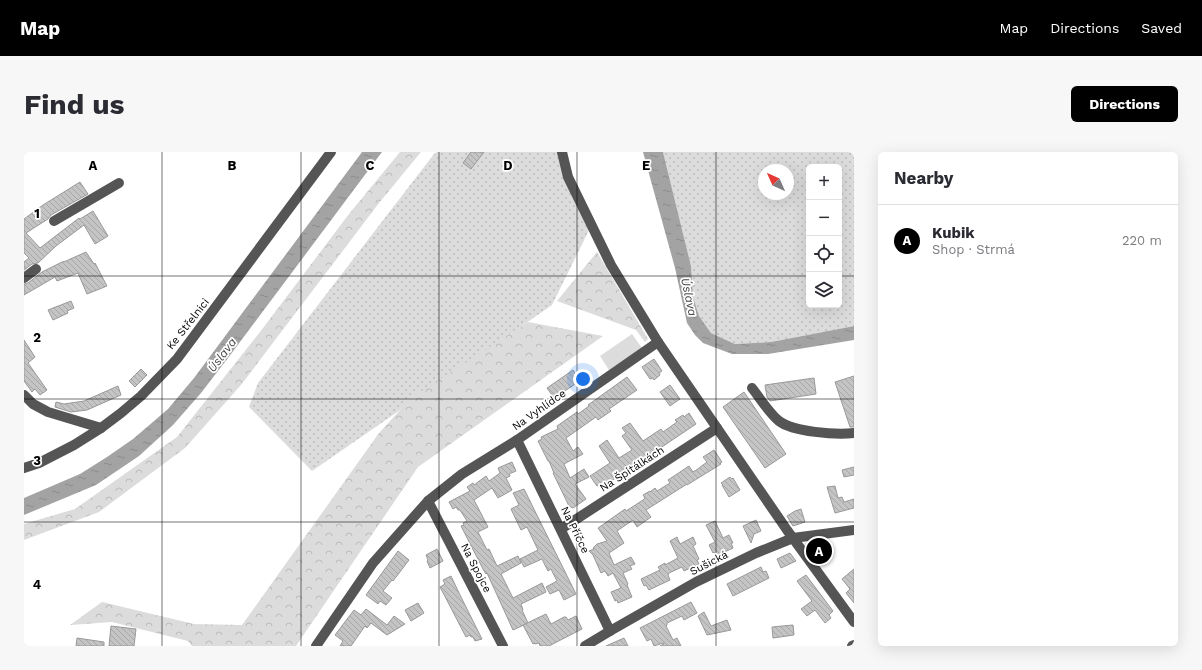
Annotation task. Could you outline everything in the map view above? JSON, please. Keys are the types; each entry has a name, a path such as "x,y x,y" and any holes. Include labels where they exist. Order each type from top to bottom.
{"street":[{"name":"Ke Střelnici","path":"24,468 38,463 74,445 101,428 141,396 177,359 331,152"},
{"path":"562,152 568,176 612,265 658,342 716,428 854,622"},
{"path":"54,221 119,183"},
{"path":"24,278 36,269"},
{"name":"Na Vyhlídce","path":"316,646 373,564 428,501 462,474 517,440 658,342"},
{"path":"752,388 779,421 787,426 825,433 854,434"},
{"path":"24,395 33,404 48,412 101,428"},
{"name":"Na Špitálkách","path":"561,529 716,428"},
{"name":"Na Příčce","path":"517,440 610,631"},
{"name":"Na Spojce","path":"428,501 503,646"},
{"name":"Sušická","path":"585,646 726,567 756,553 793,538 854,530"}],"green space":[{"path":"400,152 421,152 379,203 241,385 185,448 99,512 24,540 24,524 75,509 177,437 260,332 349,214"},
{"path":"437,152 561,152 591,226 552,305 312,471 249,407 258,383"},
{"path":"663,152 854,152 854,326 771,342 735,344 711,333 699,316 693,297 691,266"},
{"path":"597,252 648,339 645,342 636,330 557,301"},
{"path":"528,322 603,336 418,467 296,646 192,646 188,641 112,622 70,625 102,602 194,624 242,625 379,433 412,397"},
{"path":"632,334 642,348 609,370 600,356"}],"water":[{"name":"Úslava","path":"362,152 382,152 228,358 201,393 173,425 139,456 96,485 24,515 24,498 80,474 133,439 168,409 194,378"},
{"name":"Úslava","path":"643,152 663,152 691,266 693,297 699,316 711,333 735,344 771,342 854,326 854,340 768,354 732,354 703,343 695,335 687,323 675,268"}],"building":[{"path":"471,152 484,152 471,169 463,163"},
{"path":"80,182 88,194 51,215 48,219 26,233 40,248 79,218 80,219 93,211 108,236 95,244 84,225 56,246 38,263 32,264 24,270 24,262 29,258 24,253 24,219 43,205"},
{"path":"86,252 94,264 95,263 107,286 87,294 78,273 57,281 55,277 24,295 24,284 28,283 42,272"},
{"path":"71,301 74,308 67,311 68,313 53,320 48,310"},
{"path":"24,340 35,357 28,363 47,390 40,395 35,389 32,392 24,381"},
{"path":"654,359 662,371 654,380 653,378 650,379 642,367"},
{"path":"141,369 147,375 135,387 129,381"},
{"path":"573,370 580,381 554,398 547,388"},
{"path":"854,376 854,427 850,427 835,382"},
{"path":"627,377 637,390 609,409 611,411 598,420 596,417 566,438 573,451 578,447 583,454 564,464 570,478 584,469 589,477 575,484 586,499 573,508 569,506 553,473 549,461 538,441 542,439 541,437 558,429 557,426 577,412 578,414"},
{"path":"814,378 816,394 770,401 767,397 765,385"},
{"path":"670,385 680,399 670,406 660,392"},
{"path":"118,386 121,395 87,410 71,412 55,407 56,402 64,404 84,401"},
{"path":"744,392 786,454 765,468 723,407"},
{"path":"689,413 696,424 601,488 599,485 597,486 590,476 610,463 599,446 607,440 619,458 632,450 622,436 626,433 622,428 630,423 643,441 661,429 663,432 677,422 675,420 683,415 684,417"},
{"path":"714,450 722,462 720,463 721,464 646,510 651,517 637,527 633,520 617,531 624,543 609,553 614,565 631,557 635,564 630,566 632,569 623,573 632,597 618,603 617,600 615,601 611,592 621,588 613,573 608,576 605,571 601,573 593,555 589,551 594,549 593,548 597,544 607,541 598,528 625,509 626,511 643,500 645,498 643,495 655,488 657,491 670,483 668,480 689,466 693,472 695,471 707,462 703,457"},
{"path":"512,462 516,471 509,474 510,476 506,478 512,490 498,498 492,488 474,500 488,527 478,532 487,550 489,549 497,566 518,556 521,563 501,574 513,598 542,583 546,592 521,604 528,623 513,630 487,573 486,574 483,569 461,526 467,521 460,510 456,507 453,509 449,502 470,491 467,487 473,483 474,485 486,476 489,481 500,473 498,468"},
{"path":"854,467 854,475 844,477 842,470"},
{"path":"730,477 732,479 733,478 740,490 729,497 721,483"},
{"path":"835,486 838,498 842,497 844,502 854,499 854,508 835,513 827,487"},
{"path":"524,489 576,594 564,600 559,590 550,594 546,587 557,581 551,569 548,571 542,559 524,567 520,559 538,550 527,527 521,530 511,509 519,505 513,493"},
{"path":"801,509 805,522 793,526 787,516"},
{"path":"756,520 761,531 754,534 751,543 743,526"},
{"path":"715,521 723,538 729,535 733,543 731,543 733,548 716,556 709,545 715,542 706,525"},
{"path":"677,537 680,544 693,537 696,544 693,546 699,559 697,560 699,564 684,571 682,567 669,573 668,575 670,580 649,590 646,585 644,586 641,579 660,570 658,567 665,563 665,565 678,558 670,541"},
{"path":"437,549 443,561 430,568 426,555"},
{"path":"398,551 409,560 393,581 392,580 383,591 392,598 386,605 380,601 378,604 366,595"},
{"path":"790,553 796,561 781,568 777,559"},
{"path":"761,567 763,572 766,571 769,578 733,596 727,584"},
{"path":"854,569 854,603 846,593 850,589 842,579"},
{"path":"806,575 833,611 829,615 831,618 825,623 815,610 807,616 801,609 812,601 797,581"},
{"path":"451,576 482,639 475,641 470,635 466,637 440,587 445,584 443,580"},
{"path":"691,602 697,613 684,620 682,616 667,623 666,626 673,640 677,638 681,646 660,646 664,644 663,643 654,646 651,639 647,641 640,628"},
{"path":"418,603 424,613 411,621 405,610"},
{"path":"366,609 387,625 394,616 405,624 387,635 371,623 367,628 365,626 351,646 340,646 343,641 335,635 354,610 361,615"},
{"path":"704,612 711,626 727,620 731,630 707,635 698,616"},
{"path":"546,614 551,624 564,617 568,620 576,616 582,629 549,646 540,646 539,643 533,644 523,625"},
{"path":"793,625 794,635 773,638 772,627"},
{"path":"111,626 136,629 134,646 109,646"},
{"path":"77,638 104,642 104,646 76,646"},
{"path":"624,638 628,646 606,646"}],"place":[{"name":"Kubik","path":"819,551"}]}
